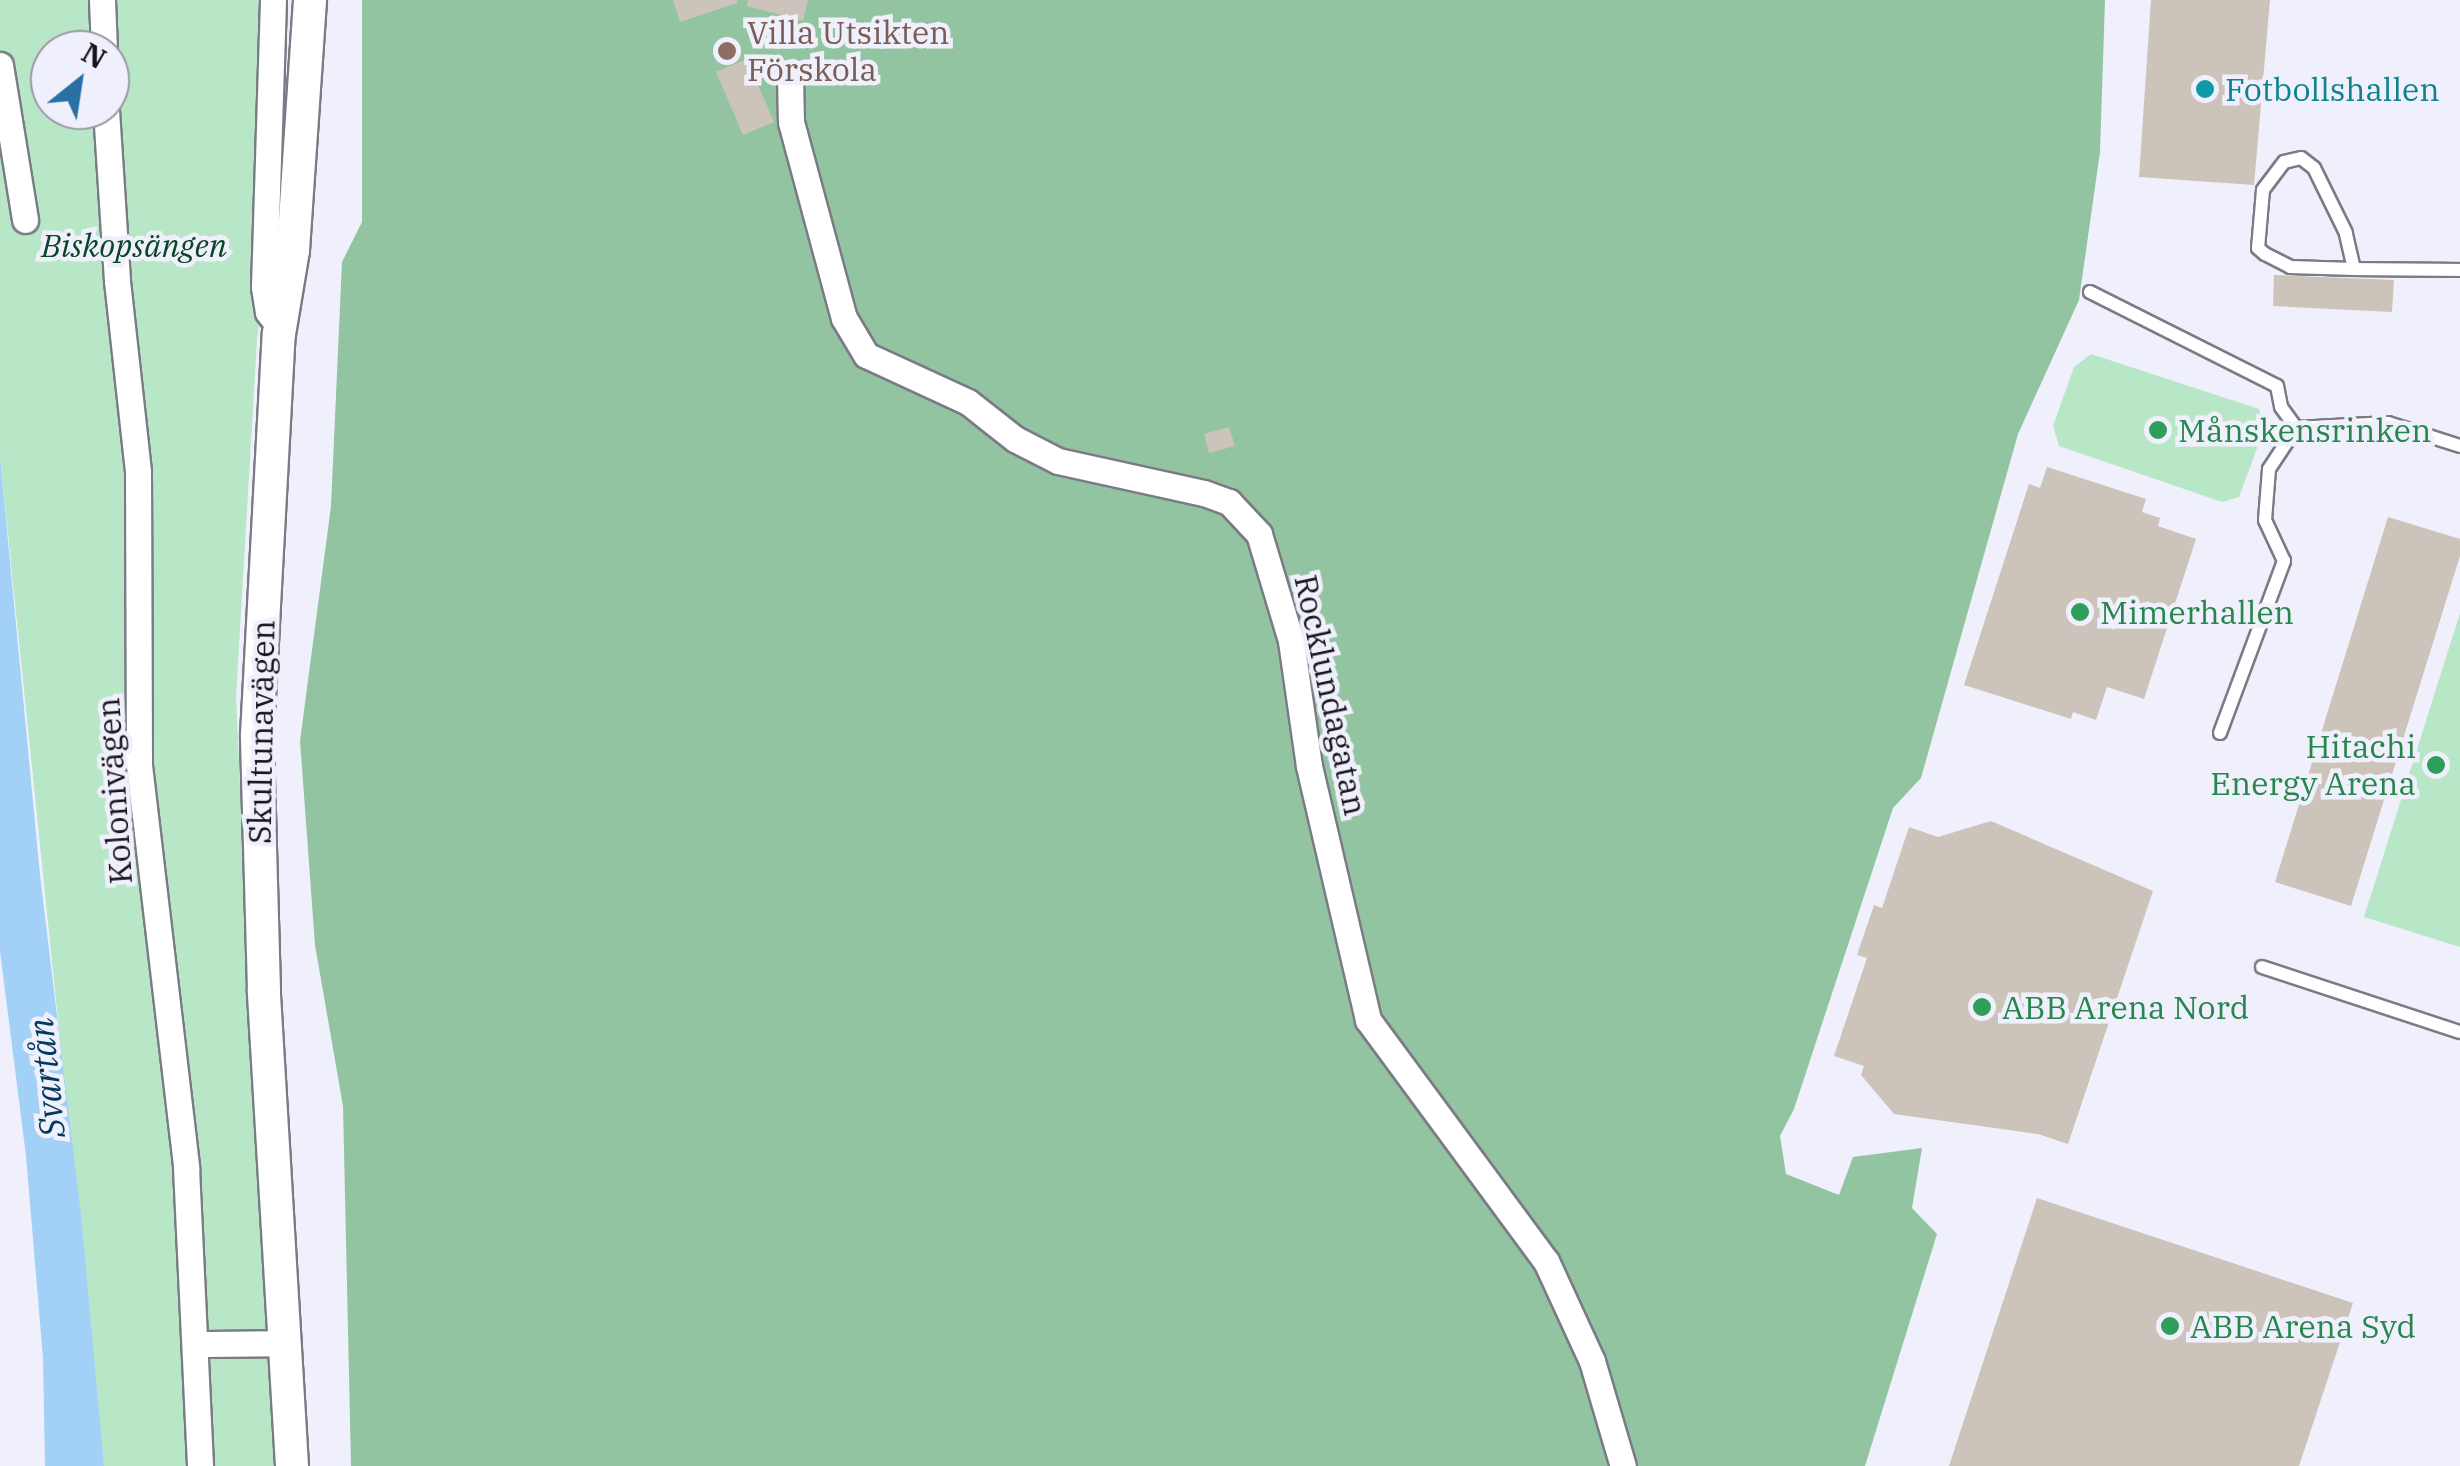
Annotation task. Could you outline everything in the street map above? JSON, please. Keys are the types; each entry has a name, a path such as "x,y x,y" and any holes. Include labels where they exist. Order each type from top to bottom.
{"street":[{"path":"102,0 103,30"},
{"path":"273,0 264,287 268,312 280,328"},
{"name":"Skultunavägen","path":"292,1466 258,838 258,735 280,328 294,250 310,0"},
{"path":"0,64 25,220"},
{"name":"Rocklundagatan","path":"790,76 791,122 844,318 866,355 968,402 1015,439 1049,457 1216,497 1250,519 1259,534 1291,641 1309,766 1368,1020 1546,1261 1592,1361 1623,1466"},
{"name":"Kolonivägen","path":"107,130 117,281 138,472 139,766 186,1168 200,1466"},
{"path":"196,1344 286,1343"}],"lane":[{"path":"2354,269 2346,233 2314,168 2300,158 2284,162 2264,190 2258,248 2290,267 2354,269 2460,270"},
{"path":"2090,292 2277,386 2281,408 2296,428"},
{"path":"2296,428 2388,423 2460,446"},
{"path":"2220,733 2284,561 2264,520 2269,469 2296,428"},
{"path":"2262,968 2460,1032"}],"green space":[{"name":"Biskopsängen","path":"0,0 288,0 282,158 257,340 236,697 253,1070 280,1466 104,1466 0,457"},
{"path":"362,0 2105,0 2100,152 2079,300 2018,434 1921,778 1893,808 1794,1109 1780,1136 1786,1174 1839,1195 1853,1157 1922,1148 1912,1208 1937,1234 1865,1466 351,1466 343,1106 315,945 300,741 331,506 342,262 362,222"},
{"name":"Månskensrinken","path":"2091,354 2259,409 2265,427 2239,497 2222,502 2059,446 2053,426 2074,367"},
{"name":"Hitachi Energy Arena","path":"2460,613 2460,947 2364,917"}],"water":[{"name":"Svartån","path":"0,457 40,875 81,1215 104,1466 45,1466 43,1358 26,1156 0,951"}],"building":[{"path":"673,0 737,0 737,3 680,22"},
{"path":"748,0 808,0 803,21 747,6"},
{"name":"Fotbollshallen","path":"2151,0 2270,0 2254,185 2139,177"},
{"path":"747,59 774,122 743,135 716,72"},
{"path":"2274,275 2394,280 2392,312 2273,306"},
{"path":"1229,427 1235,446 1209,453 1204,434"},
{"name":"Mimerhallen","path":"2047,467 2146,499 2142,512 2160,518 2158,526 2196,539 2144,699 2107,687 2096,720 2073,712 2071,719 1964,685 2029,484 2040,488"},
{"path":"2388,517 2460,539 2460,556 2351,906 2275,882"},
{"name":"ABB Arena Nord","path":"1991,821 2153,891 2068,1144 2038,1134 1894,1114 1861,1075 1864,1066 1834,1056 1867,958 1857,955 1874,905 1882,908 1909,827 1938,837"},
{"name":"ABB Arena Syd","path":"2037,1198 2353,1303 2299,1466 1949,1466"}],"place":[{"name":"Villa Utsikten Förskola","path":"727,51"},
{"name":"Fotbollshallen","path":"2205,89"},
{"name":"Månskensrinken","path":"2158,430"},
{"name":"Mimerhallen","path":"2080,612"},
{"name":"Hitachi Energy Arena","path":"2436,765"},
{"name":"ABB Arena Nord","path":"1982,1007"},
{"name":"ABB Arena Syd","path":"2170,1326"}]}
